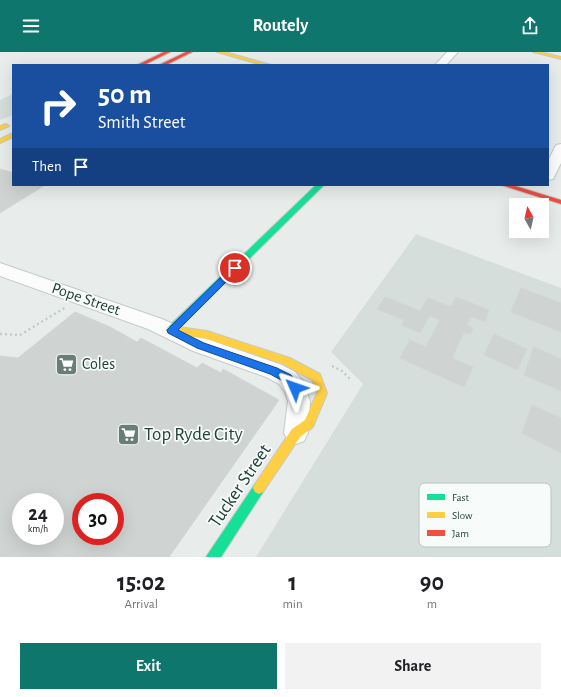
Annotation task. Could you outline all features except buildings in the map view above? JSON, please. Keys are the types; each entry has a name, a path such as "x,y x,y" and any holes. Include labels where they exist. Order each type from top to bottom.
{"main road":[{"path":"142,64 168,52"},
{"path":"164,64 190,52"},
{"path":"219,52 264,64"},
{"path":"535,52 561,58"},
{"path":"0,141 12,135"},
{"path":"171,330 319,186"},
{"path":"512,186 541,190 561,202"},
{"name":"Tucker Street","path":"213,557 296,433"}],"street":[{"path":"441,64 453,52"},
{"path":"549,174 561,148"},
{"name":"Pope Street","path":"0,270 171,330 200,345 274,371 287,378 295,388 299,401 296,433"}],"path":[{"path":"0,334 20,335 66,307"}],"shaded area":[{"path":"12,94 12,115 0,120 0,100"},
{"path":"416,234 561,288 561,557 256,557 363,384 331,352"}],"traffic: fast":[{"path":"171,330 319,186"},
{"path":"213,557 259,488"}],"traffic: slow":[{"path":"219,52 264,64"},
{"path":"535,52 561,58"},
{"path":"0,128 6,126"},
{"path":"0,141 12,135"},
{"path":"171,330 207,335 286,361 316,377 322,393 309,423 296,433 259,488"}],"traffic: jam":[{"path":"142,64 168,52"},
{"path":"164,64 190,52"},
{"path":"508,186 561,202"}],"place":[{"name":"Coles","path":"66,364"},
{"name":"Top Ryde City","path":"128,434"}],"route":[{"path":"235,268 171,330 200,345 274,371 287,378 295,388"}]}
